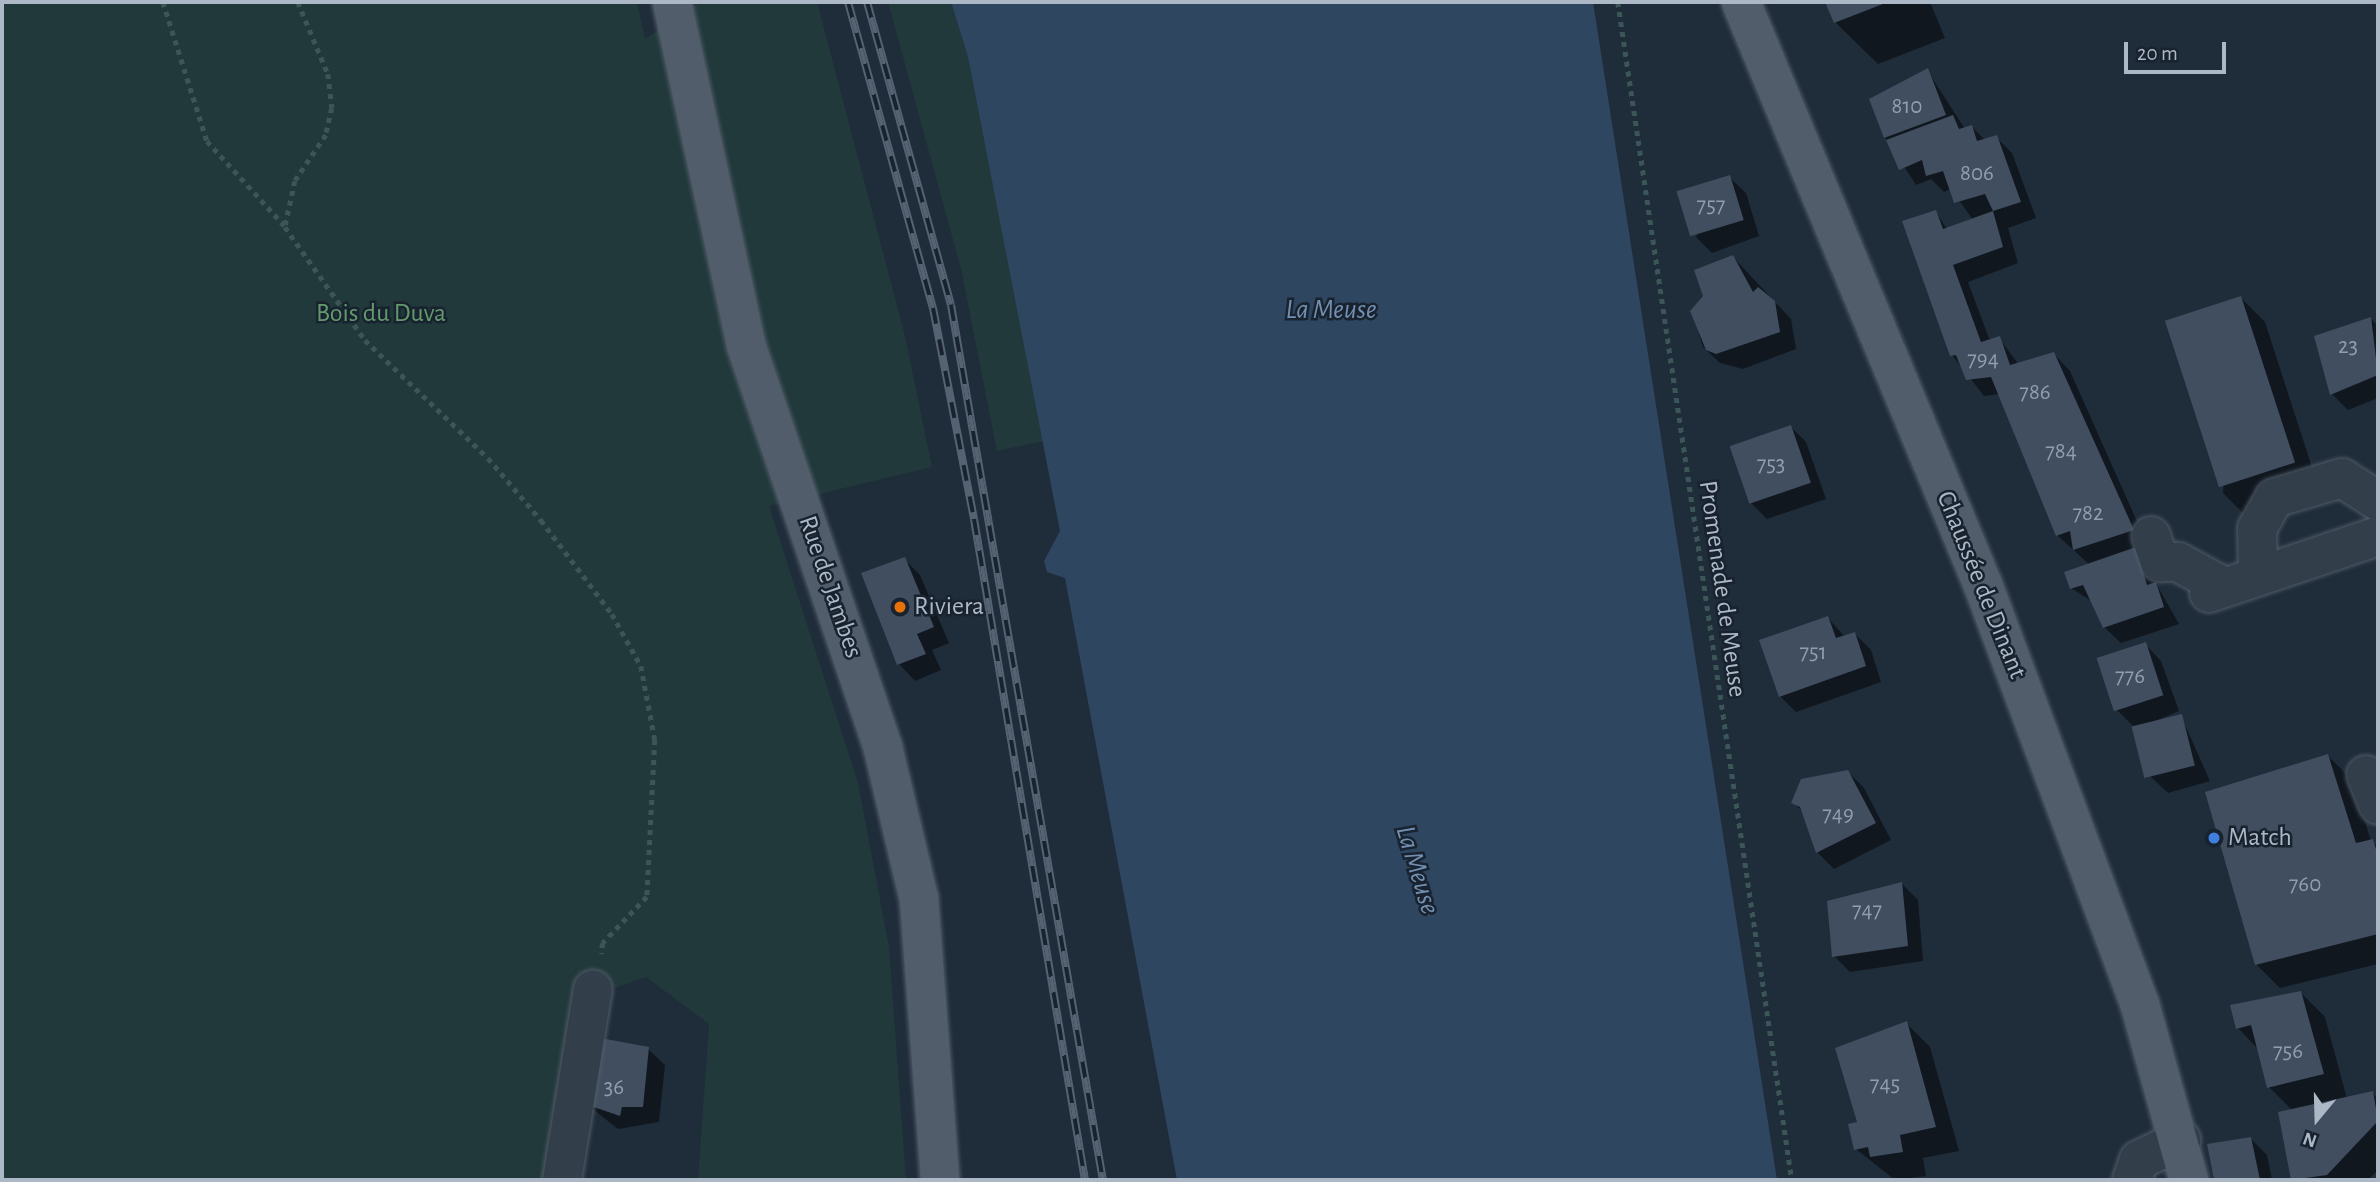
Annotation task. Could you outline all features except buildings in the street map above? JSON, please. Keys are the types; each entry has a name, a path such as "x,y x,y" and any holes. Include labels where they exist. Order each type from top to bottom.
{"main road":[{"name":"Rue de Jambes","path":"672,2 746,345 879,734 919,899 940,1180"},
{"name":"Chaussée de Dinant","path":"1741,2 1983,585 2140,1004 2181,1140 2189,1180"}],"street":[{"path":"2230,585 2274,498 2342,478 2378,500"},
{"path":"2151,536 2160,562 2178,562 2230,585 2378,536"},
{"path":"562,1180 593,989"},
{"path":"2132,1180 2139,1160 2181,1140"}],"path":[{"path":"163,2 207,141 285,227 365,340 488,458 541,520 611,614 640,666 655,740 647,897 603,943 593,989"},
{"path":"285,227 295,181 326,135 332,108 328,74 298,2"},
{"name":"Promenade de Meuse","path":"1618,2 1792,1180"}],"green space":[{"name":"Bois du Duva","path":"2,2 637,2 645,39 700,2 817,2 905,336 932,467 769,506 858,783 889,947 906,1180 698,1180 709,1024 646,977 598,994 557,1180 2,1180"},
{"path":"888,2 951,2 968,57 1044,441 997,451 961,269"}],"water":[{"name":"La Meuse","path":"951,2 1593,2 1777,1180 1177,1180 1065,578 1047,572 1044,561 1060,531 968,57"}],"railway":[{"path":"848,2 933,308 974,519 1085,1180"},
{"path":"867,2 951,305 1103,1180"}],"place":[{"name":"Riviera","path":"900,607"},
{"name":"Match","path":"2214,838"}]}
